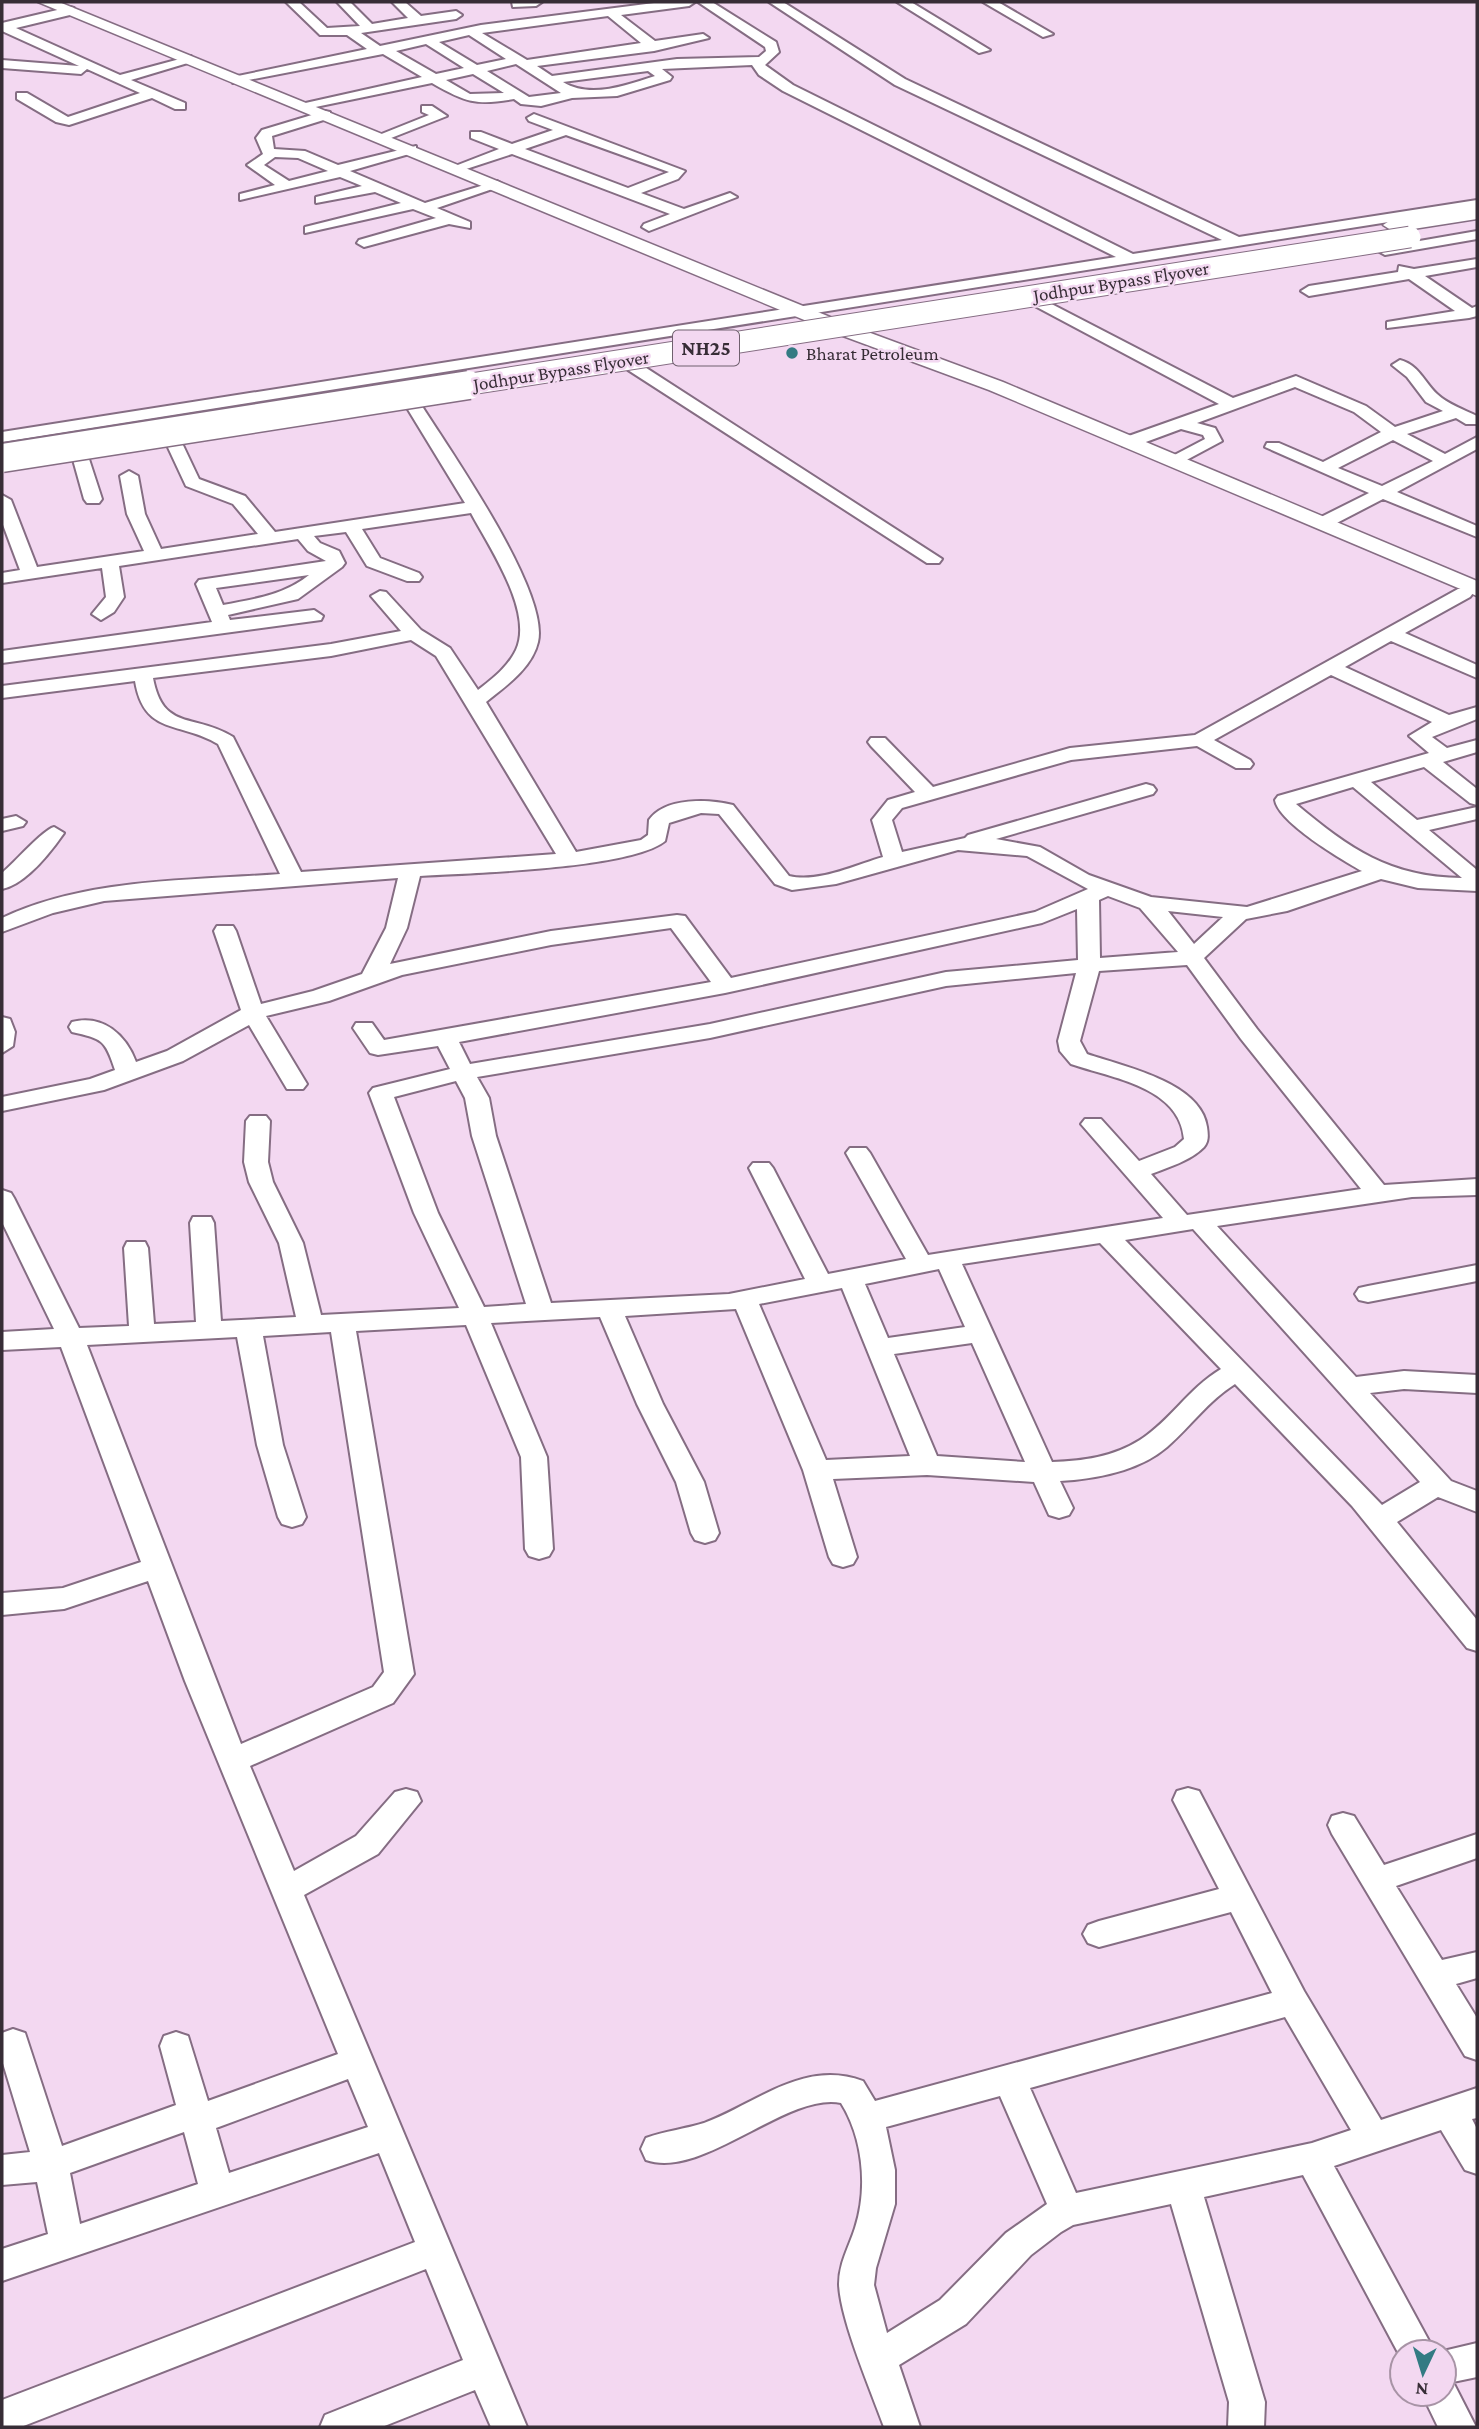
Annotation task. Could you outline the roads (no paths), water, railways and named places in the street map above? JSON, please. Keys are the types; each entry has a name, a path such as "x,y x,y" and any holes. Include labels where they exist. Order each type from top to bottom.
{"highway":[{"name":"NH25","path":"1402,231 1477,212"},
{"name":"NH25","path":"1402,231 1477,227"},
{"name":"Jodhpur Bypass Flyover","path":"2,447 1402,231"},
{"name":"Jodhpur Bypass Flyover","path":"2,458 1156,275 1402,231"}],"main road":[{"path":"46,2 381,136 850,332 937,362 1323,523 1473,593"},
{"path":"893,348 922,364 1473,593"}],"street":[{"path":"292,2 324,32 350,31 456,15"},
{"path":"343,2 369,28"},
{"path":"238,80 471,31 536,2"},
{"path":"521,9 582,20 653,4 689,2"},
{"path":"551,80 650,66 759,61 773,52 771,45 704,2"},
{"path":"775,2 900,82 1234,240"},
{"path":"903,2 984,50"},
{"path":"989,2 1046,34"},
{"path":"402,5 440,3"},
{"path":"653,4 716,46"},
{"path":"402,5 418,20"},
{"path":"521,9 557,49"},
{"path":"4,27 70,11"},
{"path":"610,12 654,47"},
{"path":"4,27 180,106"},
{"path":"350,31 471,99 514,95"},
{"path":"471,31 572,94"},
{"path":"306,107 476,69 523,62 557,49 654,47 704,38"},
{"path":"428,40 514,95 533,102 572,94 617,92 665,77 650,66"},
{"path":"677,43 702,63"},
{"path":"119,79 186,59"},
{"path":"335,59 430,106 440,116 381,136"},
{"path":"759,61 760,68 777,81"},
{"path":"726,63 777,81 1128,257"},
{"path":"2,64 100,71"},
{"path":"22,96 69,121 152,94"},
{"path":"271,153 263,138 267,133 325,115"},
{"path":"534,118 678,171 673,176 629,193"},
{"path":"457,168 566,130"},
{"path":"476,135 683,214"},
{"path":"245,197 411,149"},
{"path":"287,186 254,167 271,153 300,154 465,225"},
{"path":"310,230 419,206 497,185"},
{"path":"321,200 376,187"},
{"path":"649,227 730,197"},
{"path":"2,438 1234,240 1477,204"},
{"path":"364,243 449,219"},
{"path":"2,468 1477,235"},
{"path":"1380,251 1411,274 1473,312"},
{"path":"1309,291 1477,263"},
{"path":"1038,303 1232,404"},
{"path":"1393,325 1473,312"},
{"path":"1400,365 1413,374 1432,399 1454,413 1472,420"},
{"path":"635,367 933,559"},
{"path":"1129,442 1296,381 1360,410 1393,433 1446,461"},
{"path":"412,403 476,507 525,604 531,629 529,643 516,664 476,701"},
{"path":"1326,467 1393,433 1454,413"},
{"path":"1173,460 1213,441 1209,432 1179,423"},
{"path":"173,441 192,482 239,500 269,536"},
{"path":"1323,523 1446,461 1477,442"},
{"path":"1273,447 1387,492 1477,532"},
{"path":"80,456 93,499"},
{"path":"129,476 136,514 156,557"},
{"path":"2,500 31,574"},
{"path":"2,578 476,507"},
{"path":"351,525 373,562 413,577"},
{"path":"220,619 299,592 316,582 325,568 337,559 314,547 301,532"},
{"path":"188,552 220,619"},
{"path":"101,614 113,604 117,593 109,563"},
{"path":"205,584 325,568"},
{"path":"894,860 882,820 895,804 1070,754 1200,740 1473,593"},
{"path":"380,596 414,634 443,652 476,701 570,859"},
{"path":"2,657 220,619 314,616"},
{"path":"2,692 331,650 414,634"},
{"path":"1391,635 1477,672"},
{"path":"1331,668 1448,723"},
{"path":"143,674 149,703 155,712 166,719 216,733 226,741 294,880"},
{"path":"1477,713 1419,736 1477,799"},
{"path":"1200,740 1243,764"},
{"path":"878,743 929,794"},
{"path":"1477,746 1284,800 1286,806 1336,850 1380,872 1432,885 1477,882"},
{"path":"1356,780 1477,882"},
{"path":"2,926 47,905 78,897 570,859 649,845 658,838 659,820 666,815 709,806 726,810 786,882 801,885 958,844 1146,790"},
{"path":"1411,828 1477,813"},
{"path":"2,883 33,858 54,834"},
{"path":"958,844 1033,851 1097,893 1148,903 1240,913 1279,906 1380,872"},
{"path":"369,980 390,951 399,927 410,871"},
{"path":"1097,893 1088,967 1069,1041 1071,1051 1079,1059 1164,1090 1184,1101 1198,1127 1196,1141 1183,1152 1137,1171"},
{"path":"364,1028 379,1048 446,1038 725,986 1042,917 1097,893"},
{"path":"1148,903 1168,924 1249,1034 1378,1194"},
{"path":"539,1549 534,1457 475,1315 426,1213 382,1093 464,1072 710,1031 946,979 989,973 1192,958 1240,913"},
{"path":"2,1104 96,1085 175,1056 253,1013 369,980 397,969 551,938 677,920 725,986"},
{"path":"225,932 253,1013 295,1084"},
{"path":"2,1024 2,1046"},
{"path":"80,1027 111,1033 117,1040 128,1073"},
{"path":"446,1038 477,1098 484,1136 541,1312"},
{"path":"258,1121 256,1162 261,1182 297,1262 310,1323"},
{"path":"1093,1124 1349,1387 1441,1488"},
{"path":"858,1153 921,1264"},
{"path":"761,1168 820,1284"},
{"path":"2,1342 70,1335 541,1312 744,1299 947,1259 1412,1189 1477,1187"},
{"path":"2,1198 8,1226 70,1335 233,1760 487,2368 509,2427"},
{"path":"202,1223 209,1328"},
{"path":"1106,1235 1379,1520 1477,1640"},
{"path":"136,1248 142,1332"},
{"path":"947,1259 1059,1508"},
{"path":"1368,1294 1477,1273"},
{"path":"850,1278 927,1465"},
{"path":"744,1299 817,1469 843,1557"},
{"path":"609,1308 650,1404 690,1482 705,1533"},
{"path":"233,1760 383,1695 400,1674 342,1322"},
{"path":"248,1326 270,1445 292,1517"},
{"path":"879,1348 980,1333"},
{"path":"817,1469 927,1465 1044,1474 1119,1461 1146,1449 1171,1430 1209,1389 1238,1371"},
{"path":"1349,1387 1404,1380 1477,1384"},
{"path":"1379,1520 1437,1485 1477,1502"},
{"path":"2,1604 64,1598 157,1567"},
{"path":"1188,1800 1293,2001 1373,2137"},
{"path":"287,1890 368,1844 406,1801"},
{"path":"1343,1825 1477,2046"},
{"path":"1377,1880 1477,1846"},
{"path":"1099,1934 1239,1897"},
{"path":"1434,1976 1477,1965"},
{"path":"866,2118 1010,2081 1293,2001"},
{"path":"13,2043 51,2165 67,2244"},
{"path":"176,2046 218,2193"},
{"path":"2,2170 51,2165 357,2062"},
{"path":"1010,2081 1067,2211"},
{"path":"658,2150 719,2132 816,2088 838,2086 851,2091 866,2118 880,2181 875,2221 857,2274 857,2295 902,2427"},
{"path":"878,2357 953,2312 1001,2259 1045,2221 1067,2211 1312,2158 1463,2107 1477,2159"},
{"path":"2,2265 388,2135"},
{"path":"1312,2158 1409,2338"},
{"path":"1182,2185 1247,2402 1246,2427"},
{"path":"2,2417 436,2249"},
{"path":"1458,2364 1477,2360"},
{"path":"338,2427 487,2368"},
{"path":"1448,2408 1458,2427"}],"place":[{"name":"Bharat Petroleum","path":"792,353"}]}
